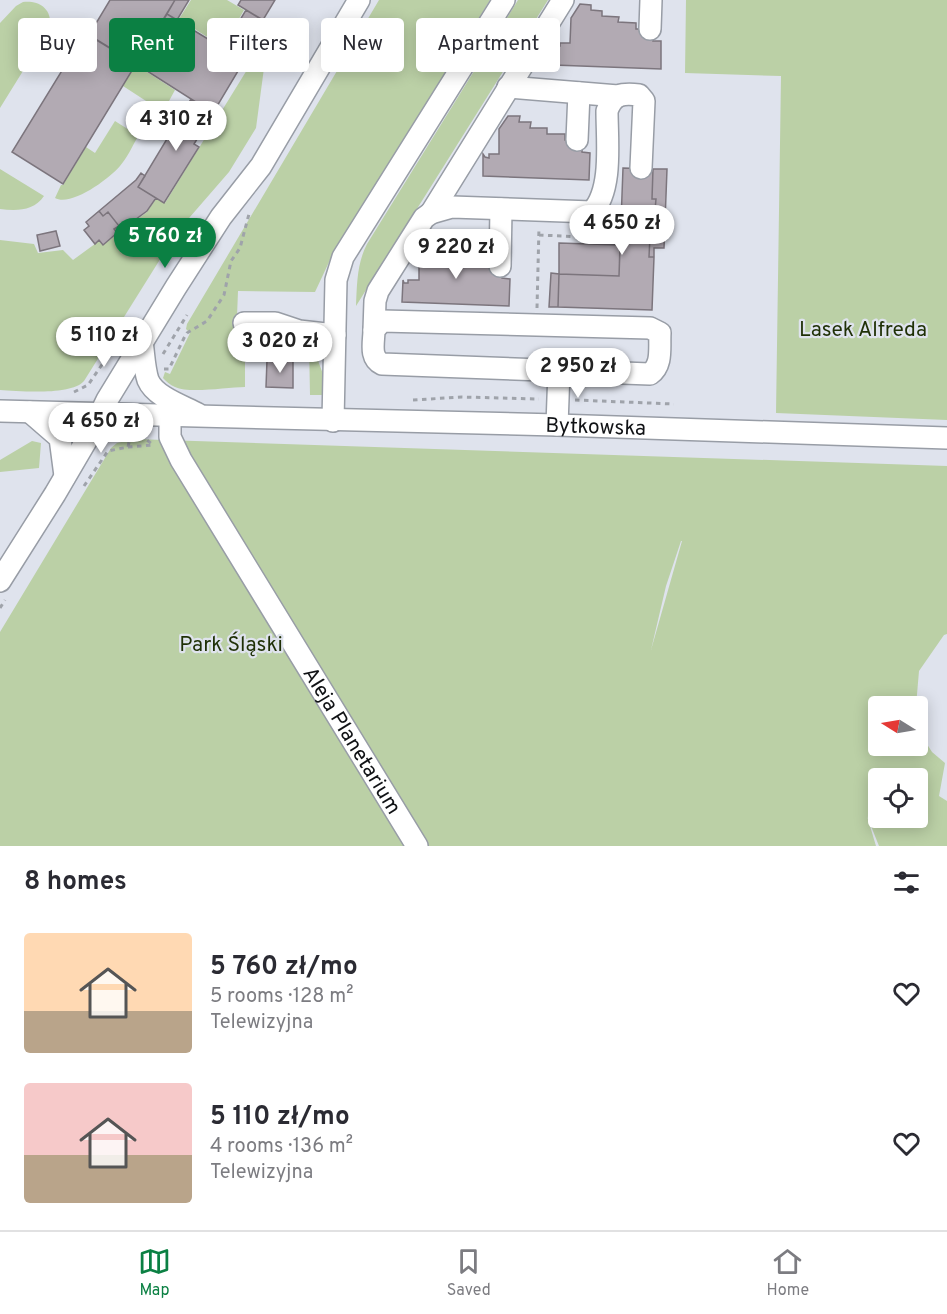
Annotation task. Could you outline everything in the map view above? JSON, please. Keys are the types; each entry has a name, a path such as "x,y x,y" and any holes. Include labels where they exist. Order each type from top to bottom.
{"street":[{"path":"0,581 65,476 142,342 216,224 261,166 359,0"},
{"path":"333,421 336,280 344,257 504,0"},
{"path":"374,330 382,321 650,328 660,333 659,364 656,370 650,374 381,364 374,357 374,330 375,301 378,291 424,218 430,213 563,0"},
{"path":"650,29 651,0"},
{"path":"508,87 618,96 639,95 644,101 641,168"},
{"path":"577,140 579,93"},
{"path":"430,213 452,207 592,212 599,205 606,185 608,111 610,102 618,96"},
{"path":"500,266 501,209"},
{"path":"244,323 275,323 299,331 335,335"},
{"path":"142,342 148,379 153,388 204,417"},
{"path":"557,425 559,371"},
{"name":"Bytkowska","path":"0,411 557,425 947,438"},
{"path":"30,412 60,438 65,476"},
{"name":"Aleja Planetarium","path":"170,416 170,437 181,460 417,846"}],"path":[{"path":"537,325 540,211"},
{"path":"162,358 165,349 187,315"},
{"path":"65,394 88,385 121,336"},
{"path":"412,400 462,397 674,404"},
{"path":"658,403 658,410"},
{"path":"128,447 153,445 140,435"}],"green space":[{"path":"191,0 227,0 244,10 239,18 207,18 207,37 195,29 195,18 180,18"},
{"path":"379,0 490,0 479,18 416,18 416,72 446,72 330,260 315,292 238,291 236,342 245,343 245,387 199,390 173,386 163,378 165,372 170,374 190,333 186,329 187,324 336,72 404,72 404,18 368,18"},
{"path":"518,0 548,0 537,18 507,18"},
{"name":"Lasek Alfreda","path":"686,0 947,0 947,420 776,413 781,76 685,73"},
{"path":"23,2 35,3 45,8 50,18 18,18 18,72 22,72 0,108 0,23"},
{"path":"132,72 147,72 175,90 163,112 123,86"},
{"path":"246,72 263,72 256,128 229,172 183,225 84,381 77,386 57,391 0,390 0,240 34,244 38,253 63,250 73,260 99,241 103,245 147,212 156,199 165,203"},
{"path":"473,72 503,72 356,306 359,266 367,244"},
{"path":"115,121 137,135 123,163 107,178 80,195 62,200 55,198 86,147 95,153"},
{"path":"0,169 44,196 35,205 25,209 0,209"},
{"path":"309,344 316,344 316,355 324,377 324,395 310,395"},
{"name":"Park Śląski","path":"134,439 947,466 947,634 919,671 917,696 868,696 868,756 928,756 928,746 945,763 939,796 947,801 947,846 879,846 872,828 928,828 928,768 868,768 868,828 871,828 876,846 0,846 0,632 111,448 117,443","holes":["682,541 651,650 666,586"]},
{"path":"32,441 41,443 39,468 0,472 0,460"}],"building":[{"path":"110,0 175,0 164,18 109,18 109,47 97,40 97,22"},
{"path":"175,0 189,0 178,18 167,14"},
{"path":"241,0 275,0 264,18 260,18 238,5"},
{"path":"580,4 591,5 591,10 602,11 602,16 619,17 618,22 636,23 636,29 654,29 653,41 661,41 661,69 560,65 560,43 570,43 571,18"},
{"path":"246,10 259,18 241,18"},
{"path":"195,31 207,38 207,72 237,72 213,113 149,72 195,72"},
{"path":"97,40 109,48 109,72 131,72 63,184 12,152 61,72 97,72"},
{"path":"191,99 213,113 194,144 199,147 164,203 138,187"},
{"path":"508,116 520,116 519,122 531,122 530,128 547,128 547,134 565,134 565,140 582,141 582,152 590,153 589,180 483,176 483,154 489,158 489,154 499,154 499,129"},
{"path":"623,168 653,169 652,199 656,199 655,210 651,210 651,225 655,225 655,236 650,236 649,257 654,257 652,310 558,307 559,274 619,276"},
{"path":"653,169 667,169 664,248 654,248 654,257 649,257 650,236 655,236 655,225 651,225 651,210 655,210 656,199 652,199"},
{"path":"141,173 145,176 138,187 156,198 147,211 117,233 114,229 119,226 108,212 103,216 99,211 136,180"},
{"path":"99,211 103,216 108,212 119,226 114,229 117,233 103,245 99,240 95,244 84,230 89,226 86,222"},
{"path":"56,231 60,246 40,251 37,235"},
{"path":"428,241 439,242 439,247 450,248 450,254 467,254 467,260 484,260 484,266 502,266 502,278 510,279 509,306 402,302 403,280 404,283 408,283 408,280 419,280 419,255"},
{"path":"559,243 620,245 619,276 559,274"},
{"path":"551,273 559,274 558,307 549,307"},
{"path":"267,360 293,361 293,388 266,387"}]}
